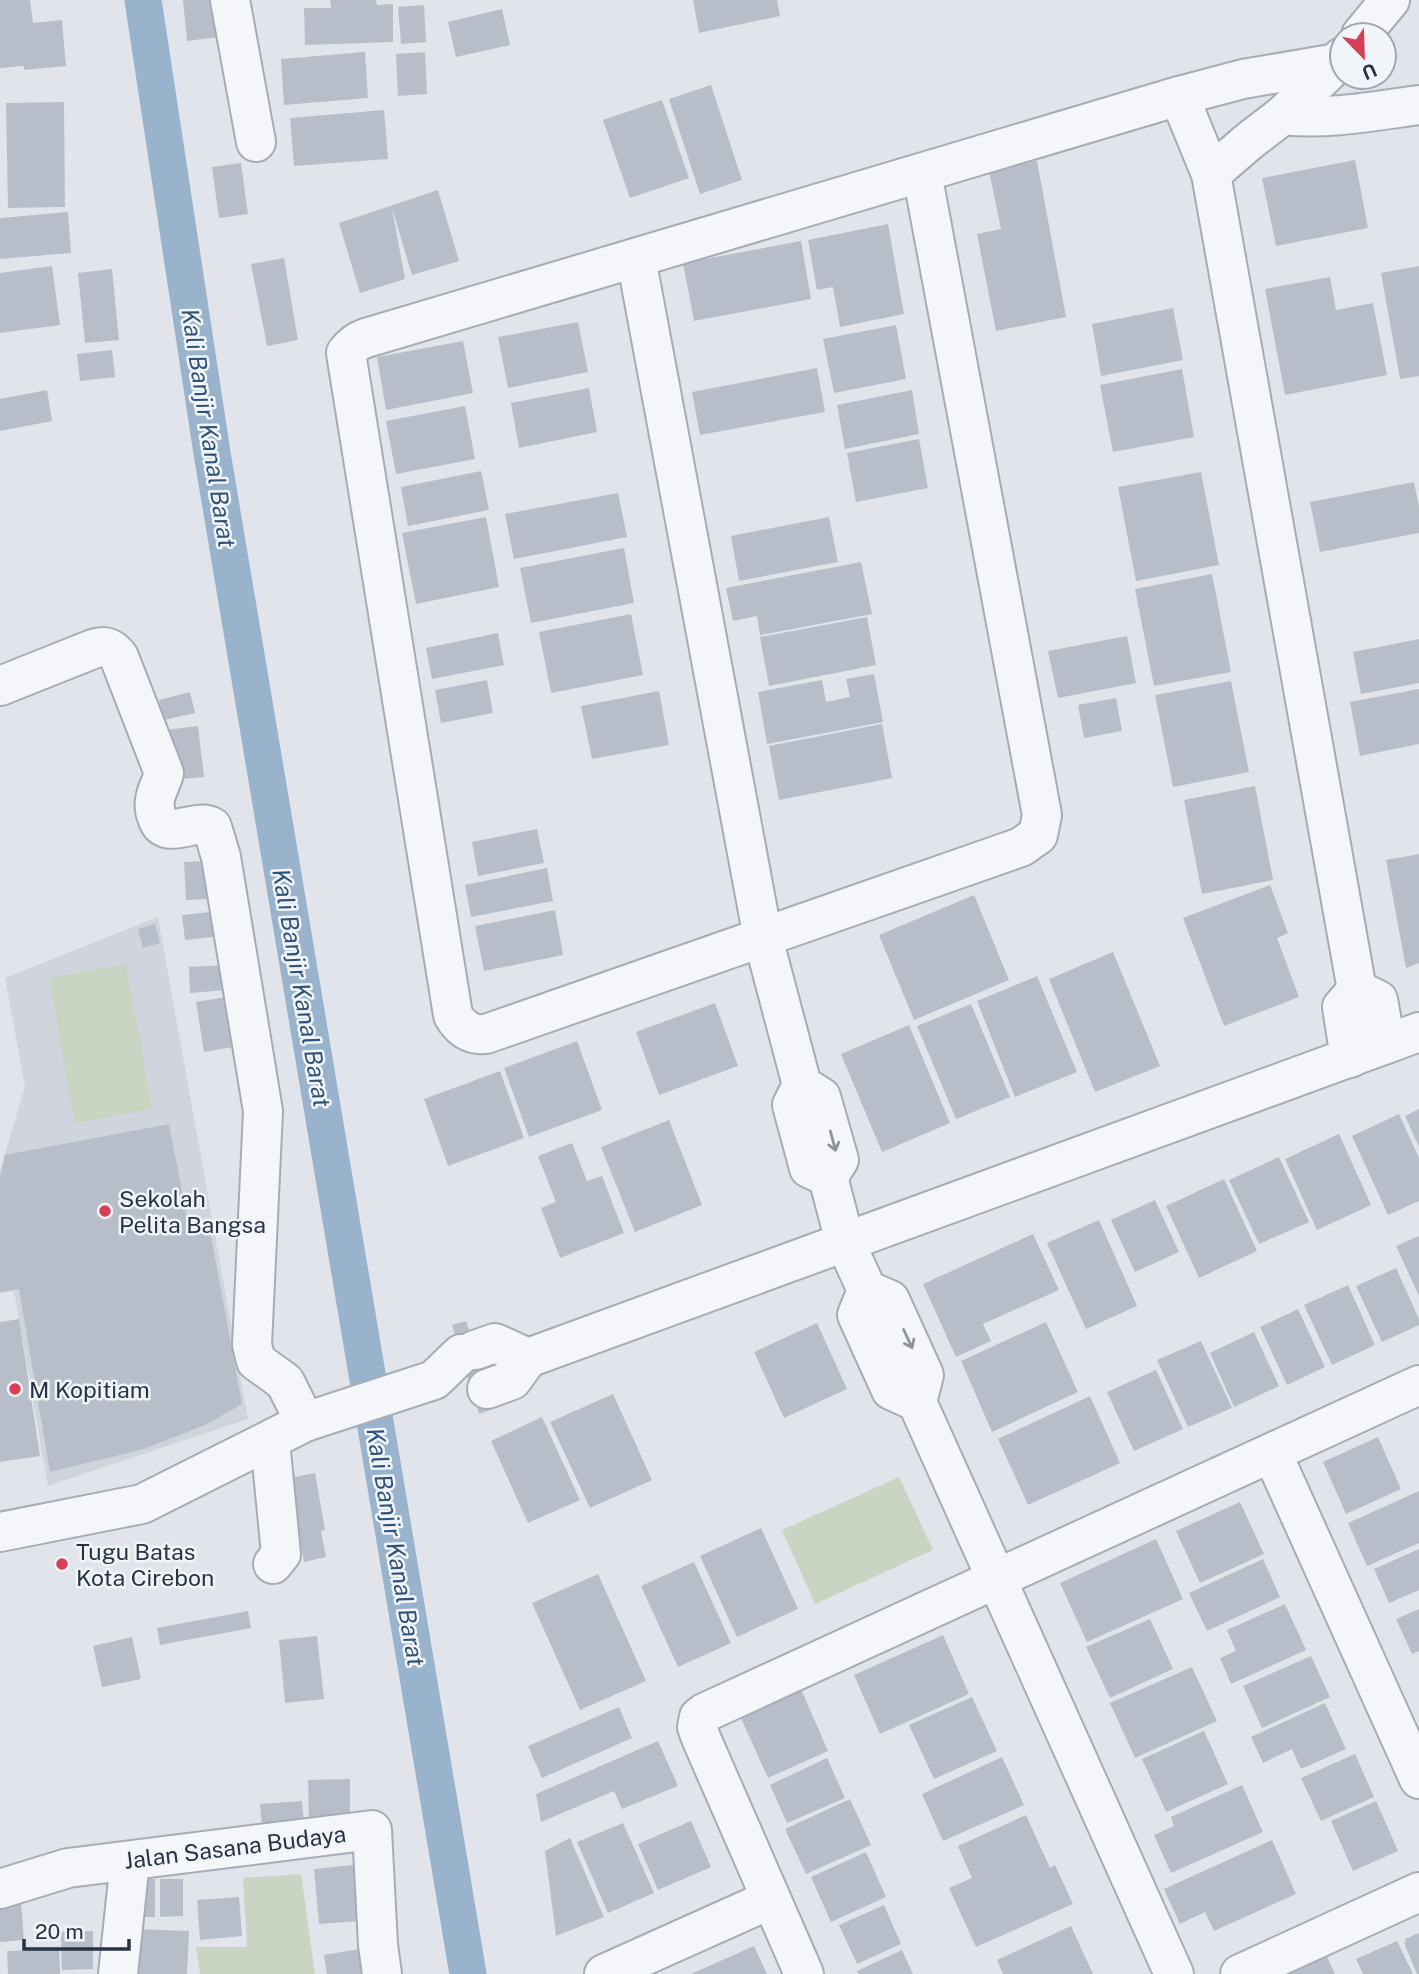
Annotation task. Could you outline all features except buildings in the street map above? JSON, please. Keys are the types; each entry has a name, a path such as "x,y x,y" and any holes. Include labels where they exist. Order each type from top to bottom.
{"street":[{"path":"230,0 256,142"},
{"path":"1373,21 1390,0"},
{"path":"922,173 1042,814 1038,835 1021,847 486,1034 479,1035 463,1029 453,1015 346,353 353,345 366,338 1179,96 1328,57"},
{"path":"1211,174 1283,115 1328,71"},
{"path":"1179,96 1211,174 1357,990"},
{"path":"1283,115 1325,117 1419,106"},
{"path":"636,258 763,938 802,1085 821,1097 839,1160 828,1177 845,1242 867,1290 890,1300 924,1375 917,1402 1174,1974"},
{"path":"0,686 93,649 109,647 119,657 164,773 155,798 158,821 162,827 169,830 198,824 212,827 221,857 262,1111 252,1345 256,1361 285,1382 310,1420"},
{"path":"457,1361 480,1391 512,1380 528,1358 1403,1038 1378,1000 1357,990"},
{"path":"1350,1058 1342,1007 1357,990"},
{"path":"0,1532 142,1504 310,1420 495,1343 528,1358"},
{"path":"804,1974 701,1738 697,1727 699,1717 1419,1385"},
{"path":"270,1441 281,1554 273,1563"},
{"path":"1272,1453 1419,1779"},
{"name":"Jalan Sasana Budaya","path":"0,1889 68,1868 372,1830 382,1974"},
{"path":"118,1974 130,1861"},
{"path":"1240,1974 1419,1892"},
{"path":"604,1974 771,1899"}],"shaded area":[{"name":"Sekolah Pelita Bangsa","path":"158,917 248,1419 48,1486 14,1291 0,1293 0,1171 25,1086 5,978"}],"green space":[{"path":"126,964 152,1109 75,1123 49,978"},
{"path":"899,1477 933,1550 815,1604 782,1530"},
{"path":"301,1874 315,1974 200,1974 196,1947 247,1947 243,1878"}],"waterway":[{"name":"Kali Banjir Kanal Barat","path":"143,0 212,453 468,1974"}],"place":[{"name":"Sekolah Pelita Bangsa","path":"105,1211"},
{"name":"M Kopitiam","path":"15,1389"},
{"name":"Tugu Batas Kota Cirebon","path":"62,1564"}]}
